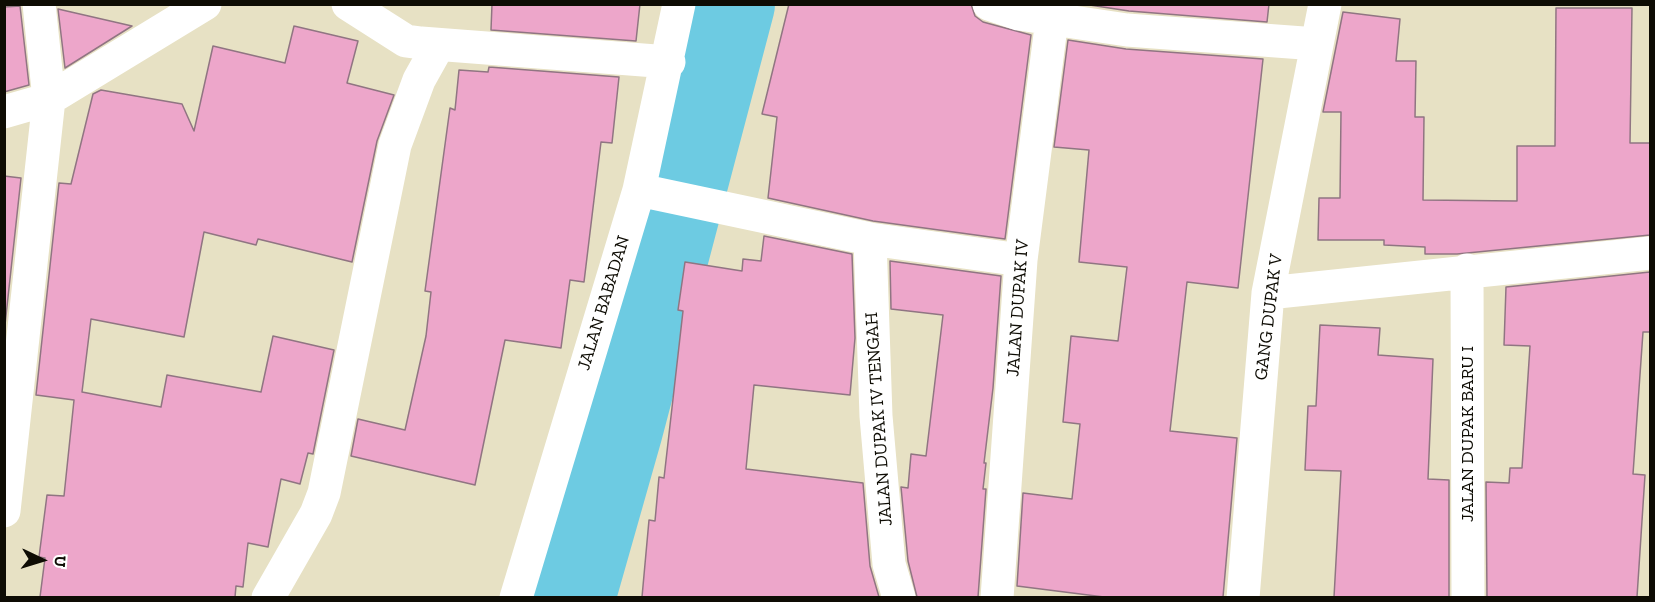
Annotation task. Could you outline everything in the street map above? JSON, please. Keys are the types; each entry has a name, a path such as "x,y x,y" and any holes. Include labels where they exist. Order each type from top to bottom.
{"street":[{"path":"4,511 50,99 39,4"},
{"path":"4,112 50,99 205,4"},
{"path":"348,4 406,41 438,46 669,62"},
{"name":"JALAN BABADAN","path":"516,597 642,191 679,4"},
{"path":"989,4 1000,10 1052,19 1129,17 1317,44"},
{"name":"GANG DUPAK V","path":"1243,597 1268,293 1325,4"},
{"name":"JALAN DUPAK IV","path":"997,597 1021,260 1052,19"},
{"path":"268,597 316,514 324,493 395,146 419,80 438,46"},
{"path":"642,191 870,239 1021,260"},
{"name":"JALAN DUPAK IV TENGAH","path":"870,239 876,416 889,564 899,597"},
{"path":"1268,293 1467,270 1650,253"},
{"name":"JALAN DUPAK BARU I","path":"1467,270 1468,597"}],"building":[{"path":"492,4 640,4 636,41 491,30"},
{"path":"789,4 971,4 975,16 983,22 1031,35 1005,239 873,221 768,198 777,117 762,114"},
{"path":"1083,4 1269,4 1267,22 1129,11"},
{"path":"20,6 29,85 4,92 4,7"},
{"path":"1556,8 1632,8 1630,143 1650,143 1650,235 1457,254 1425,254 1425,247 1384,245 1384,240 1318,240 1319,198 1340,198 1341,112 1323,112 1343,12 1400,19 1396,61 1416,61 1415,117 1424,117 1423,200 1517,201 1517,146 1555,146"},
{"path":"58,9 132,26 65,68"},
{"path":"294,26 358,41 347,83 394,95 377,141 352,262 258,239 256,245 204,232 184,337 91,319 82,392 161,407 167,375 261,392 273,336 334,350 313,454 308,453 300,484 281,479 268,547 248,543 243,587 236,586 235,597 40,597 45,558 39,557 47,495 64,496 74,400 36,395 59,183 71,184 93,94 101,90 182,104 194,131 213,46 285,63"},
{"path":"1068,40 1126,49 1263,59 1238,288 1187,282 1170,431 1237,438 1223,597 1104,597 1017,586 1023,493 1072,499 1080,424 1063,422 1071,336 1118,341 1127,267 1079,262 1089,150 1054,147"},
{"path":"489,67 619,77 612,143 601,142 584,282 570,280 561,348 505,340 475,485 351,456 358,419 405,430 426,336 431,292 425,291 450,108 455,110 459,70 488,72"},
{"path":"4,176 21,178 4,334"},
{"path":"764,236 852,254 855,338 850,395 754,385 746,469 863,483 870,566 879,597 642,597 649,520 655,521 659,477 664,478 683,311 678,310 685,262 742,271 743,259 761,261"},
{"path":"890,261 1001,276 993,388 984,463 986,463 983,489 986,489 978,597 917,597 908,561 901,487 908,488 911,454 926,456 943,315 891,309"},
{"path":"1650,272 1650,332 1643,332 1633,474 1645,475 1637,597 1487,597 1486,482 1509,483 1510,468 1522,468 1530,346 1504,345 1506,287"},
{"path":"1320,325 1380,328 1378,355 1433,359 1428,479 1449,480 1449,597 1334,597 1341,471 1305,470 1308,406 1316,406"}],"waterway":[{"path":"571,598 619,429 731,4"}]}
